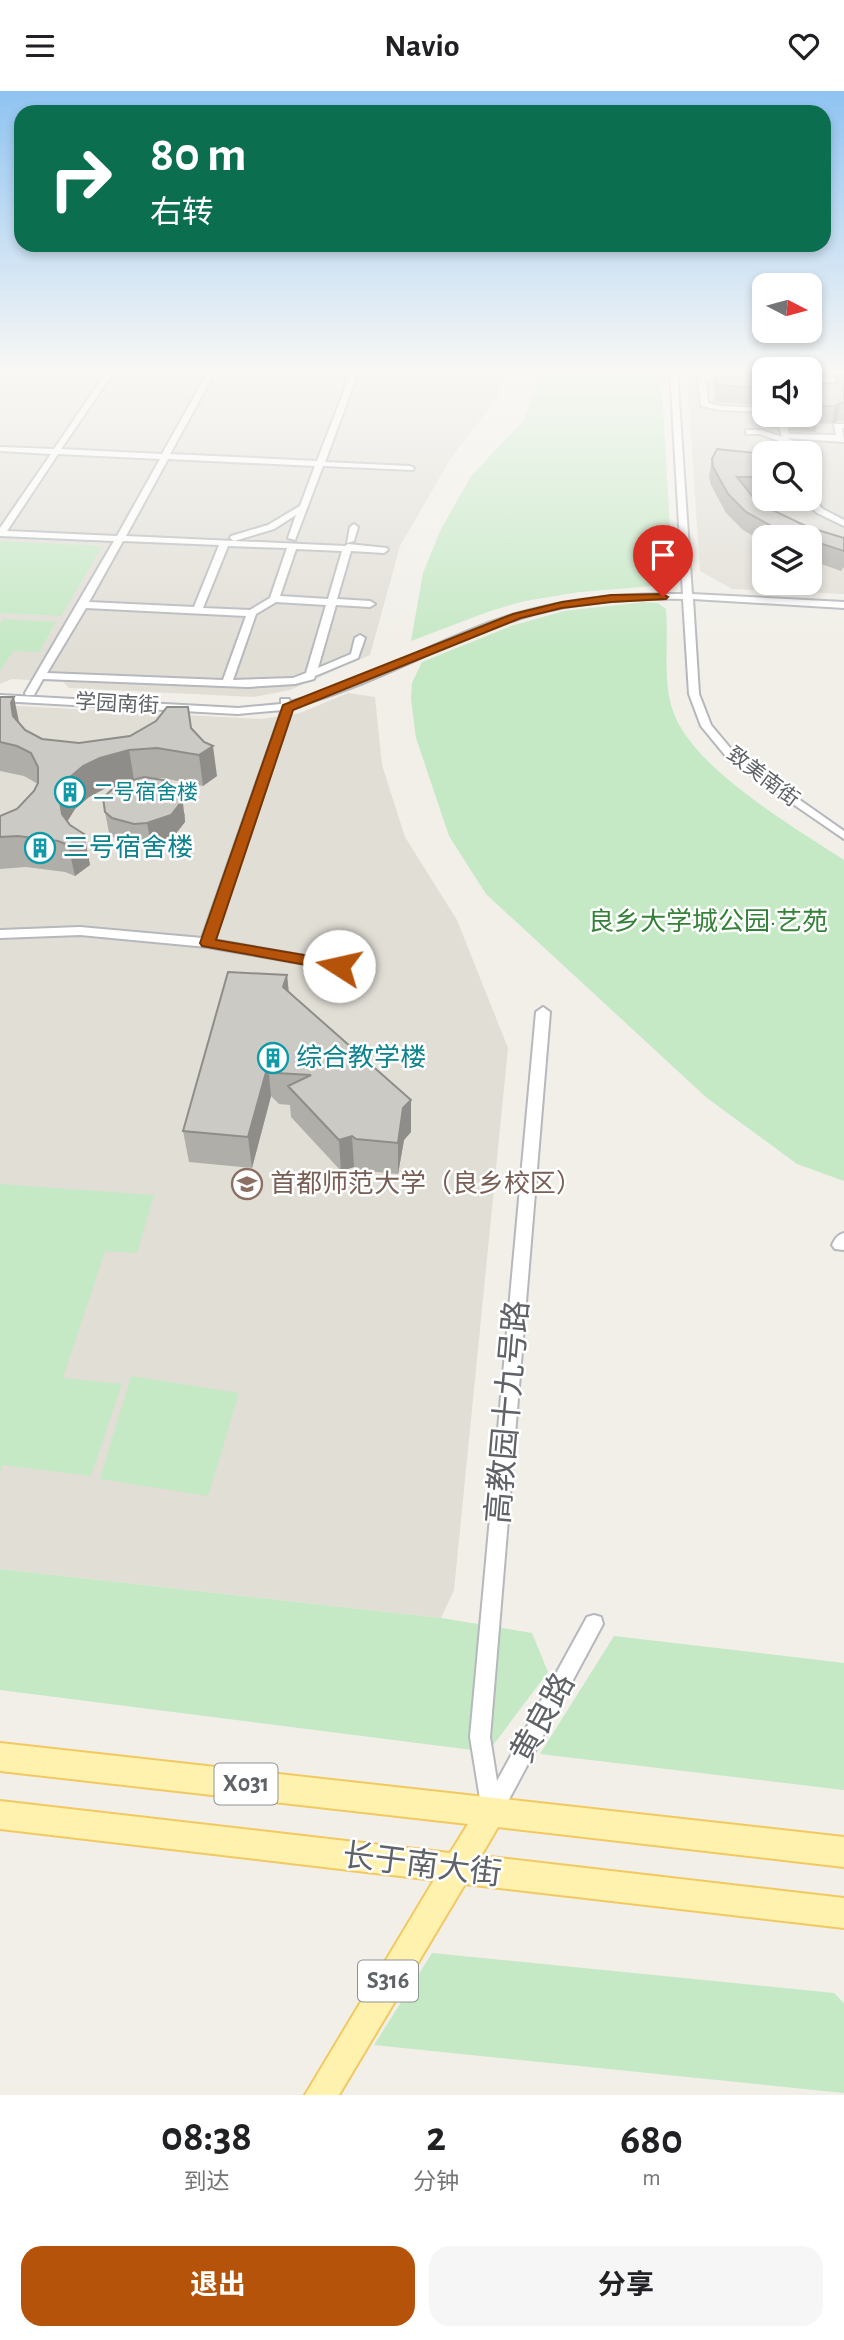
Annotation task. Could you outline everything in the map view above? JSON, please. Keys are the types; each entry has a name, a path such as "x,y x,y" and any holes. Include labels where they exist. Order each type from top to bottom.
{"main road":[{"name":"X031","path":"0,1757 844,1851"},
{"name":"S316","path":"321,2095 492,1811"},
{"name":"长于南大街","path":"0,1815 844,1913"}],"street":[{"path":"1,533 47,464"},
{"path":"30,693 83,605 161,464"},
{"path":"309,464 410,468"},
{"path":"274,599 320,464"},
{"name":"致美南街","path":"679,464 694,694 706,726 733,758 844,836"},
{"path":"212,541 271,527 304,507"},
{"path":"820,511 844,523"},
{"path":"310,677 354,527"},
{"path":"1,533 349,544 384,550"},
{"path":"197,611 225,542"},
{"name":"学园南街","path":"0,698 238,711 286,704 517,616 562,605 611,598 687,595 844,603"},
{"path":"227,684 252,614 274,599 370,604"},
{"path":"83,605 252,614"},
{"path":"40,675 227,684 296,681 355,656 360,638"},
{"name":"学园南街","path":"0,691 239,704 286,704"},
{"path":"207,943 286,704"},
{"path":"1,936 80,931 207,943 339,966"},
{"name":"高教园十九号路","path":"492,1811 480,1737 543,1012"},
{"name":"黄良路","path":"492,1811 594,1624"}],"shaded area":[{"path":"0,464 448,464 400,546 370,655 290,690 254,697 69,688 63,682 12,679 0,684"},
{"path":"693,464 752,464 752,511 822,511 822,464 844,464 844,594 822,593 822,525 752,525 752,590 732,589 700,571"},
{"name":"首都师范大学（良乡校区）","path":"348,693 375,697 382,765 405,837 457,920 508,1048 454,1590 441,1618 0,1569 0,705 262,719 300,713"}],"green space":[{"path":"483,464 666,464 673,578 655,586 579,592 525,601 490,611 411,641 423,573 441,529 471,476"},
{"path":"0,541 102,546 61,616 0,613"},
{"name":"良乡大学城公园·艺苑","path":"658,603 666,609 668,686 673,711 684,732 701,754 747,795 844,860 844,1181 797,1164 707,1098 486,894 449,836 416,738 411,699 412,683 422,662 511,626 564,611"},
{"path":"3,619 56,622 39,652 13,651 0,671 0,624"},
{"path":"0,1184 154,1195 137,1253 105,1251 63,1378 122,1384 91,1476 3,1465 0,1472"},
{"path":"131,1376 239,1393 208,1496 100,1479"},
{"path":"0,1569 441,1618 532,1633 548,1672 488,1752 0,1690"},
{"path":"614,1636 844,1663 844,1790 540,1754"},
{"path":"432,1953 834,1993 844,2003 844,2093 374,2045"}],"building":[{"path":"713,464 752,464 752,477 737,477 752,496 752,511 774,511 804,525 770,525 746,512 728,494"},
{"path":"822,531 844,538 844,551 822,544"},
{"path":"0,697 14,697 11,703 13,716 25,730 42,739 79,743 130,736 156,721 167,707 188,707 191,728 204,742 213,746 199,755 157,748 129,750 83,766 69,778 59,795 62,814 70,825 84,834 68,845 58,841 18,836 0,837 0,816 17,809 34,791 38,783 38,767 31,753 0,742"},
{"path":"144,777 169,781 182,793 182,801 171,815 147,823 134,824 112,818 105,812 103,798 118,784"},
{"name":"综合教学楼","path":"228,972 287,975 283,987 411,1100 403,1108 398,1143 356,1139 352,1136 339,1140 288,1086 311,1075 276,1073 268,1065 248,1137 183,1131"}],"place":[{"name":"二号宿舍楼","path":"70,792"},
{"name":"三号宿舍楼","path":"40,848"},
{"name":"综合教学楼","path":"273,1058"},
{"name":"首都师范大学（良乡校区）","path":"247,1184"}],"route":[{"path":"339,966 207,943 288,708 517,616 562,605 611,598 663,597"}]}
